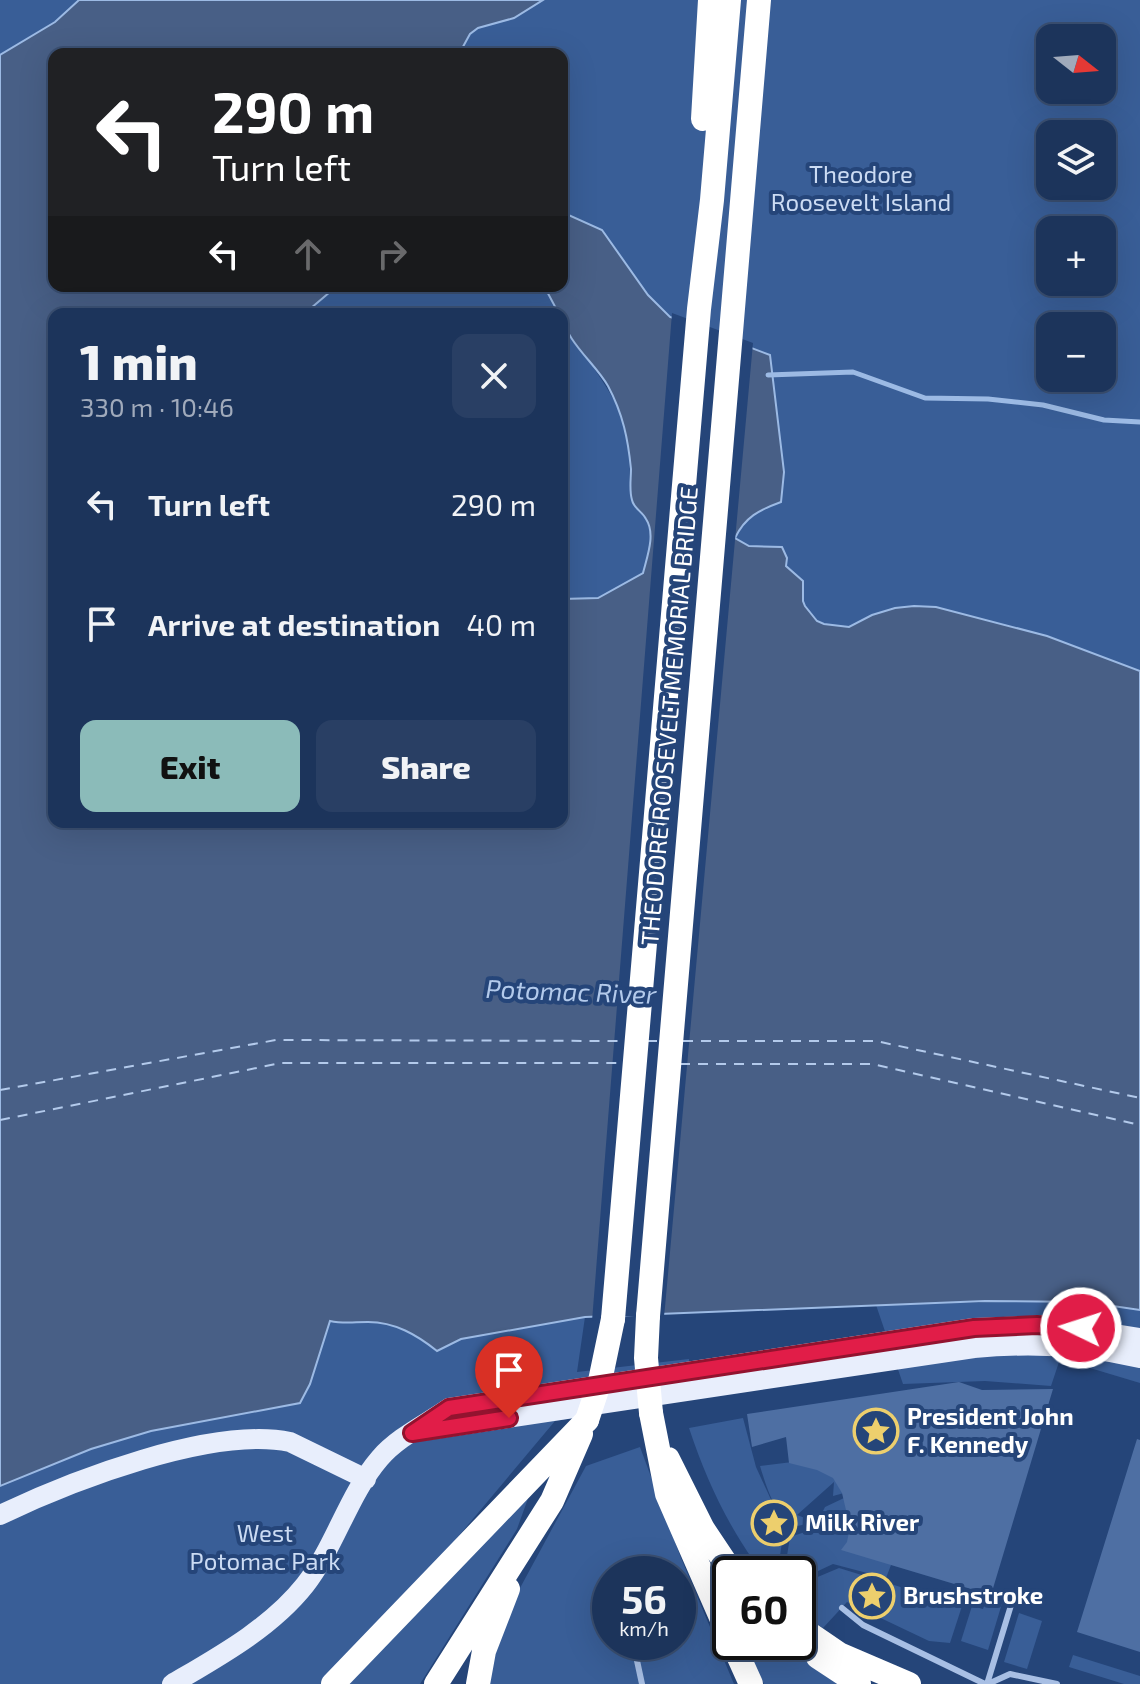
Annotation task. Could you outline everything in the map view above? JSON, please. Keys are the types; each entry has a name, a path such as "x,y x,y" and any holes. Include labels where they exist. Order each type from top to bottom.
{"highway":[{"name":"THEODORE ROOSEVELT MEMORIAL BRIDGE","path":"699,309 700,199 710,0"},
{"name":"THEODORE ROOSEVELT MEMORIAL BRIDGE","path":"529,1539 561,1481 587,1420 608,1348 615,1300 699,309 712,200 729,0"},
{"name":"THEODORE ROOSEVELT MEMORIAL BRIDGE","path":"712,1597 667,1494 647,1369 648,1316 759,0"},
{"path":"333,1684 587,1420"},
{"path":"654,1424 721,1556"},
{"path":"436,1684 483,1606 529,1539"},
{"path":"478,1684 490,1634 529,1539"},
{"path":"715,1548 723,1556"},
{"path":"816,1638 839,1654 909,1684"},
{"path":"816,1654 859,1684"},
{"name":"THEODORE ROOSEVELT MEMORIAL BRIDGE","path":"740,1660 751,1684"}],"main road":[{"path":"172,1684 253,1633 296,1596 320,1563 366,1479 385,1453 449,1408 974,1328 1057,1325 1140,1338"},
{"path":"412,1433 974,1348 1022,1345 1073,1347 1140,1358"},
{"path":"0,1515 114,1469 173,1452 236,1441 277,1439 290,1442 366,1479"},
{"path":"181,1684 199,1669"}],"lane":[{"path":"986,1684 1012,1602"},
{"path":"842,1608 863,1625 986,1684 1010,1674 1057,1684"},
{"path":"635,1660 642,1684"}],"green space":[{"path":"0,0 79,0 55,22 0,55"},
{"name":"Theodore Roosevelt Island","path":"543,0 1140,0 1140,671 1047,636 936,607 872,615 849,627 817,621 803,601 803,581 786,566 735,538 743,521 762,508 770,355 670,317 648,295 602,230 568,215 568,48 462,48 470,33 514,18"},
{"path":"330,292 547,292 556,308 311,308"},
{"path":"568,330 621,415 629,439 632,499 646,518 650,531 650,546 643,573 598,598 568,599"},
{"path":"1086,1302 1140,1310 1140,1383 1060,1359 1051,1386 985,1381 903,1384 876,1305"},
{"name":"West Potomac Park","path":"585,1317 577,1372 689,1359 688,1399 555,1421 426,1575 322,1684 0,1684 0,1486 91,1449 151,1431 300,1403 310,1384 330,1320 387,1324 414,1335 438,1351 461,1339"},
{"path":"743,1418 756,1467 784,1528 780,1556 750,1556 716,1496 689,1428"},
{"path":"640,1447 680,1556 592,1556 592,1660 696,1660 696,1594 712,1632 712,1660 724,1660 734,1684 485,1684 507,1612 586,1466"},
{"path":"865,1453 859,1489 833,1496 834,1482 797,1515 805,1518 815,1516 811,1523 793,1527 776,1508 760,1466"},
{"path":"534,1482 517,1529 420,1684 341,1684"},
{"path":"844,1498 891,1565 886,1578 833,1564 816,1572 816,1556 787,1556 790,1537 814,1529 825,1507"},
{"path":"839,1568 962,1606 950,1643 929,1641 847,1602 823,1628 816,1624 816,1578"},
{"path":"988,1595 1003,1600 988,1650 961,1641 972,1606 983,1609"},
{"path":"1019,1613 1042,1621 1027,1669 1004,1662"},
{"path":"1073,1655 1140,1676 1140,1684 1124,1684 1069,1667"},
{"path":"753,1660 809,1660 847,1684 764,1684"}],"water":[{"name":"Potomac River","path":"79,0 543,0 514,18 478,28 470,34 462,48 48,48 48,292 330,292 311,308 48,308 48,828 568,828 568,599 598,598 643,573 650,532 644,516 632,500 628,447 618,407 608,386 568,331 568,308 556,308 547,292 568,292 568,215 602,230 648,295 670,317 770,355 784,472 781,502 754,515 735,538 749,546 782,547 787,558 786,566 803,581 803,601 817,621 849,627 895,608 936,607 1047,636 1140,671 1140,1310 1086,1302 985,1301 585,1317 461,1339 437,1351 413,1335 387,1324 330,1321 310,1384 300,1403 151,1431 91,1449 0,1486 0,55 55,22"}],"pier":[{"path":"672,313 753,343 664,1316 613,1316 592,1321"}],"building":[{"path":"959,1382 982,1390 1053,1389 991,1595 841,1550 847,1542 850,1527 842,1493 833,1478 817,1470 789,1463 786,1437 752,1447 747,1414"},
{"path":"1137,1439 1140,1440 1140,1652 1077,1632"}],"waterway":[{"path":"768,375 853,372 925,398 988,399 1043,405 1104,420 1140,422"}],"ferry route":[{"path":"0,1090 276,1040 625,1041"},
{"path":"647,1041 661,1041"},
{"path":"683,1041 876,1041 1140,1098"},
{"path":"0,1120 281,1063 622,1063"},
{"path":"680,1064 872,1064 1140,1125"}],"place":[{"name":"President John F. Kennedy","path":"876,1431"},
{"name":"Milk River","path":"774,1523"},
{"name":"Brushstroke","path":"872,1596"}],"route":[{"path":"509,1418 412,1433 449,1408 974,1328 1057,1325 1081,1328"}]}
